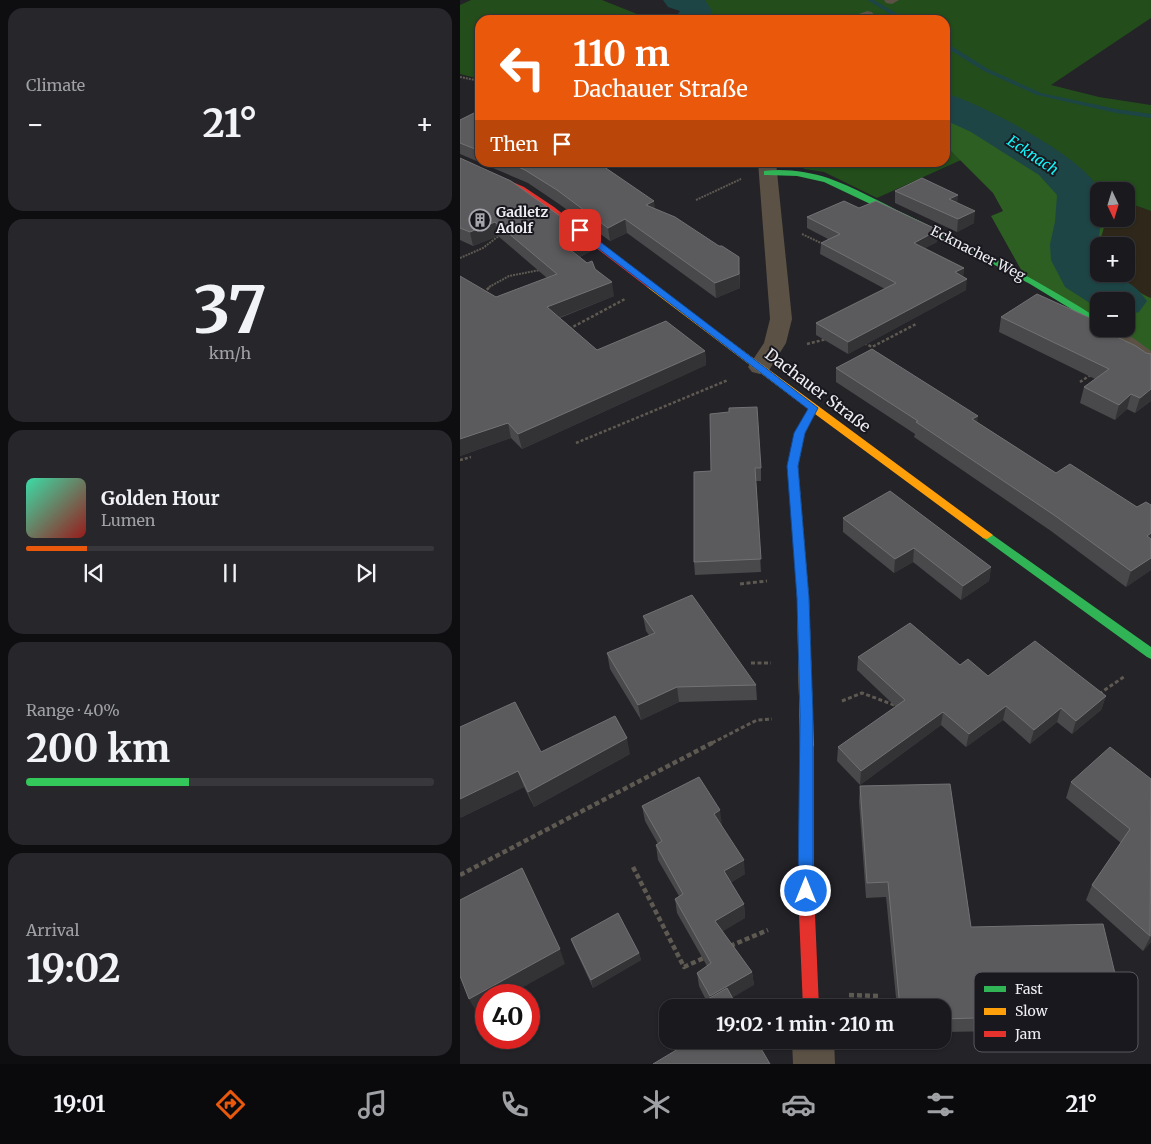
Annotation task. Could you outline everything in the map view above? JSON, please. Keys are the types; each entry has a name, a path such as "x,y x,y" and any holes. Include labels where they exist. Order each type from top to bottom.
{"street":[{"name":"Dachauer Straße","path":"460,161 521,189 542,203 814,408 1151,654"},
{"name":"Ecknacher Weg","path":"767,168 811,174 826,180 1024,276 1066,300 1090,317"},
{"path":"760,367 774,343 781,319 767,168"},
{"path":"1118,337 1151,362"},
{"path":"811,999 807,913 807,716 803,598 793,466 800,433 814,408"},
{"path":"813,1049 814,1064"}],"path":[{"path":"460,77 475,80"},
{"path":"696,200 767,168"},
{"path":"460,258 483,248 542,203"},
{"path":"483,294 489,287 512,274 555,268 594,241"},
{"path":"566,330 652,285"},
{"path":"864,343 872,347 916,324"},
{"path":"774,343 804,344 830,338"},
{"path":"576,443 760,367"},
{"path":"460,460 471,456"},
{"path":"460,875 757,720 807,716 862,693 904,708"},
{"path":"633,867 684,967 710,955"},
{"path":"728,947 807,913"}],"shaded area":[{"path":"1135,205 1151,211 1151,298 1143,295 1125,282 1135,282 1135,237 1101,237 1103,228 1135,228"}],"green space":[{"path":"471,0 602,0 640,15 475,15 475,78 460,74 460,5"},
{"path":"695,0 1151,0 1151,18 1051,85 1099,97 1151,105 1151,211 1135,205 1135,182 1090,182 1090,188 1024,142 950,104 950,15 704,15 708,12 703,3"},
{"path":"950,103 985,120 1076,176 1090,188 1090,228 1104,228 1101,237 1090,237 1090,282 1125,282 1151,298 1151,362 1118,337 1135,337 1135,292 1090,292 1090,317 1024,275 991,216 1003,211 993,193 950,150"},
{"path":"950,150 961,160 950,165"},
{"path":"800,167 946,167 877,198 824,172"}],"building":[{"path":"475,112 475,149 460,143 460,120"},
{"path":"460,158 475,165 475,167 480,167 511,181 589,237 568,248 587,263 592,261 595,269 612,282 547,307 597,350 666,321 705,351 518,434 508,423 460,439 460,276 496,297 557,274 495,222 470,232 460,228"},
{"path":"518,167 604,167 654,201 646,205 675,217 739,257 739,274 715,283 625,219 608,228 557,190"},
{"path":"922,178 958,195 949,199 975,211 958,219 895,191"},
{"path":"844,201 859,208 876,201 938,230 914,243 964,268 955,272 967,279 848,342 816,323 896,283 821,243 840,234 807,217"},
{"path":"1037,294 1090,318 1090,337 1117,337 1151,354 1151,389 1140,398 1131,394 1119,405 1084,387 1109,369 1001,317"},
{"path":"872,349 978,416 972,419 1056,473 1070,464 1137,507 1146,502 1151,505 1151,533 1147,536 1151,539 1151,558 1131,571 1054,515 916,422 918,421 836,368"},
{"path":"757,407 761,468 755,468 761,559 694,562 694,472 711,471 710,414 729,412 729,408"},
{"path":"890,491 991,567 963,586 914,548 895,559 843,518"},
{"path":"692,595 756,685 677,687 638,705 607,653 655,633 643,616"},
{"path":"910,623 960,665 968,659 988,676 1035,641 1106,696 1076,721 1061,708 1034,730 1006,706 969,734 943,712 861,771 838,747 905,700 858,657"},
{"path":"515,702 541,752 615,716 627,738 528,792 518,771 460,799 460,727"},
{"path":"1110,747 1151,779 1150,936 1092,885 1130,829 1071,782"},
{"path":"699,777 720,810 714,814 744,860 724,871 744,904 715,921 752,972 710,996 697,973 711,963 675,899 683,894 656,845 662,841 642,806"},
{"path":"950,784 971,927 1103,924 1115,972 974,972 974,1018 951,1019 951,999 899,999 888,882 867,883 860,786"},
{"path":"522,868 560,949 496,984 475,984 475,996 469,999 460,976 460,900"},
{"path":"618,913 639,953 591,980 571,939"},
{"path":"727,988 733,999 708,999"},
{"path":"678,1049 761,1049 770,1064 653,1064"}],"waterway":[{"name":"Ecknach","path":"679,0 693,5 696,11 693,15"},
{"path":"870,0 896,15"},
{"path":"950,47 986,70 1039,94 1116,111 1151,116"},
{"name":"Ecknach","path":"950,107 985,124 1054,166 1079,193 1078,222 1074,244 1075,260 1083,276 1107,292"}],"traffic: fast":[{"path":"767,173 797,174 826,180 966,246 1090,317"},
{"path":"987,535 1151,654"}],"traffic: slow":[{"path":"650,285 813,408 987,535"},
{"path":"807,747 803,598 793,466 800,433 813,408"}],"traffic: jam":[{"path":"460,161 521,189 551,209 650,285"},
{"path":"807,747 806,891 811,999"}],"place":[{"name":"Gadletz Adolf","path":"480,220"}],"route":[{"path":"580,230 814,408 800,433 793,466 803,598 807,716 806,891"}]}
